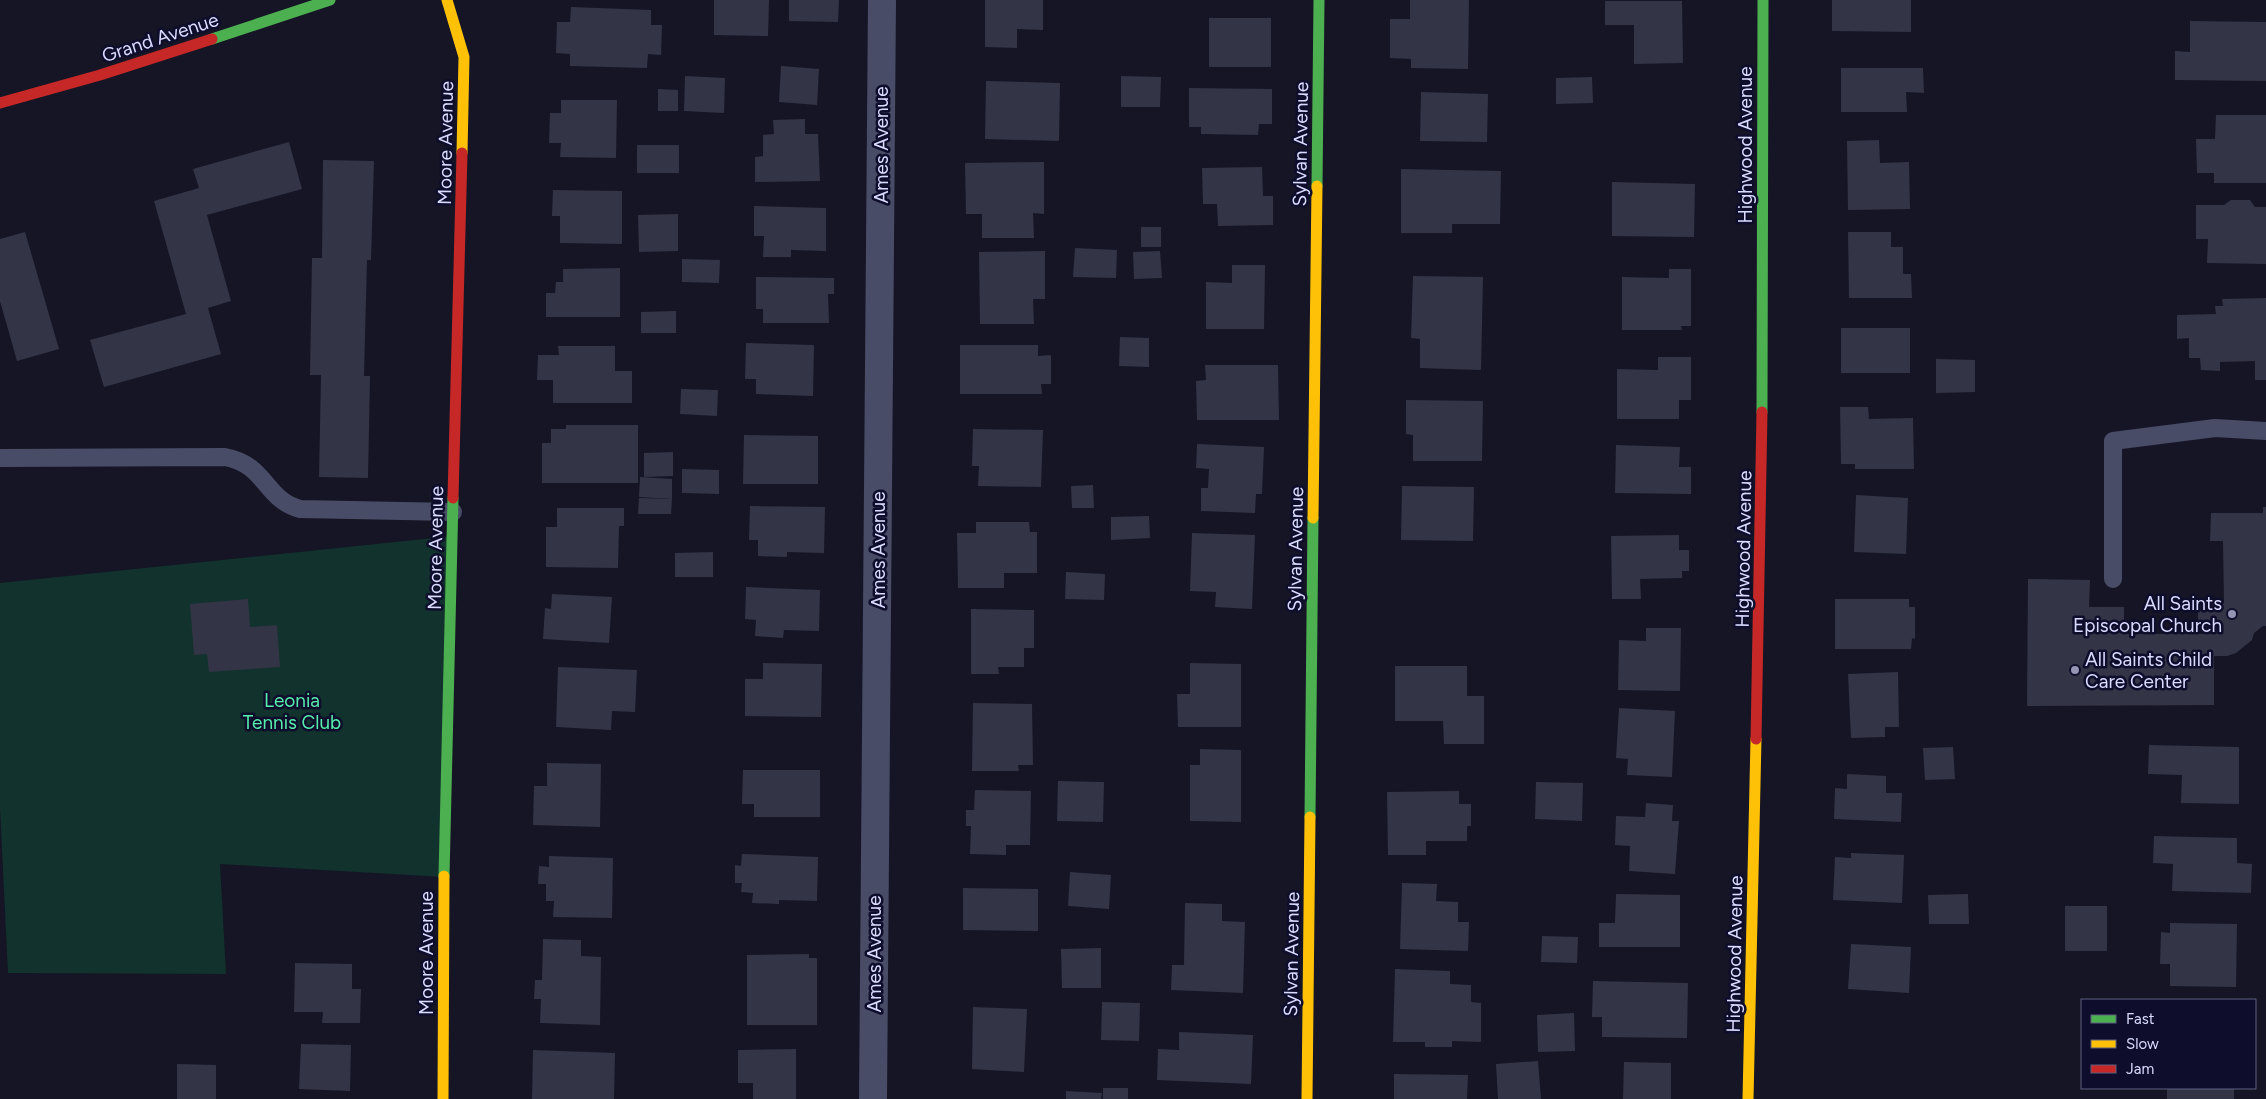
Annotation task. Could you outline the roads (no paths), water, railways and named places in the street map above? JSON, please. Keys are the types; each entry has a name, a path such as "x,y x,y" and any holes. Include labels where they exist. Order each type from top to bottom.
{"street":[{"name":"Grand Avenue","path":"0,103 100,75 330,0"},
{"name":"Moore Avenue","path":"443,1099 444,877 464,57 447,0"},
{"name":"Ames Avenue","path":"873,1099 882,0"},
{"name":"Sylvan Avenue","path":"1308,1099 1318,0"},
{"name":"Highwood Avenue","path":"1748,1099 1762,473 1763,0"}],"lane":[{"path":"2113,579 2114,441 2215,428 2266,431"},
{"path":"0,458 226,457 245,462 254,469 280,500 289,506 300,509 453,512"}],"place":[{"name":"All Saints Episcopal Church","path":"2232,614"},
{"name":"All Saints Child Care Center","path":"2075,670"}],"park label":[{"name":"Leonia Tennis Club","path":"292,711"}]}
